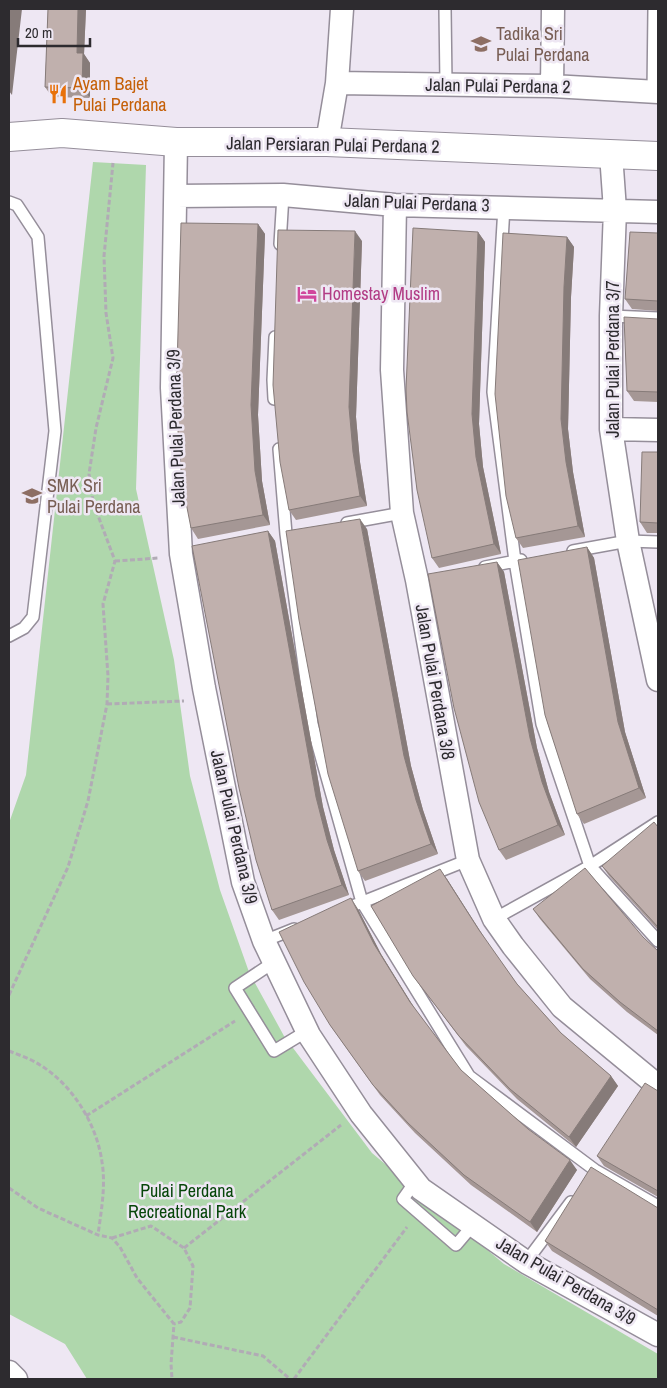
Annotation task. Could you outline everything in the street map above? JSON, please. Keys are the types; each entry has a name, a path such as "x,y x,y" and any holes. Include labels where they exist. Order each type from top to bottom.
{"street":[{"path":"327,142 337,83 342,9"},
{"path":"552,86 553,9"},
{"name":"Jalan Pulai Perdana 2","path":"337,83 552,86 656,92"},
{"name":"Jalan Persiaran Pulai Perdana 2","path":"9,137 62,133 176,142 327,142 658,156"},
{"name":"Jalan Pulai Perdana 3/9","path":"176,142 172,388 186,553 206,698 243,882 264,941 307,1031 361,1114 421,1189 526,1262 658,1335"},
{"name":"Jalan Pulai Perdana 3/7","path":"612,154 615,210 611,316 611,429 628,541 657,670"},
{"name":"Jalan Pulai Perdana 3","path":"176,196 283,195 395,205 504,206 658,212"},
{"name":"Jalan Pulai Perdana 3/8","path":"395,205 392,370 402,513 422,579 468,860 494,918 513,946 562,1007 653,1087"},
{"path":"611,429 658,430"},
{"path":"9,1372 16,1379"}],"lane":[{"path":"445,9 446,84"},
{"path":"654,9 656,92"},
{"path":"280,254 283,195"},
{"path":"9,202 16,205 38,236 55,431 33,618 24,628 9,636"},
{"path":"504,206 493,392 515,561 542,724 590,866 658,941"},
{"path":"611,316 658,318"},
{"path":"275,409 273,380 276,322"},
{"path":"278,438 286,534 312,724 362,902 469,1076 595,1170 658,1206"},
{"path":"334,526 402,513"},
{"path":"562,553 628,541 658,542"},
{"path":"476,569 534,558"},
{"path":"494,918 590,866 658,822"},
{"path":"344,909 468,860"},
{"path":"264,941 308,923"},
{"path":"274,962 234,988 274,1051 307,1031"},
{"path":"415,1182 403,1199 456,1245 473,1225"},
{"path":"526,1262 578,1193"}],"path":[{"path":"9,995 68,867 88,800 107,704 108,676 103,604 114,561 92,502 89,474 96,428 113,358 106,313 104,256 113,164 113,137"},
{"path":"114,561 151,559 186,553"},
{"path":"107,704 180,702 206,698"},
{"path":"86,1116 249,1012"},
{"path":"9,1051 40,1065 64,1085 91,1122 102,1163 102,1206 98,1235"},
{"path":"184,1248 347,1120"},
{"path":"9,1188 38,1208 98,1235 112,1238 151,1226 184,1248 193,1266 190,1308 180,1322 174,1324"},
{"path":"294,1379 418,1212"},
{"path":"112,1238 120,1247 137,1278 174,1324 171,1364 172,1379"},
{"path":"173,1337 263,1356 290,1379"}],"green space":[{"name":"Pulai Perdana Recreational Park","path":"93,162 146,165 136,489 174,660 190,776 220,890 249,972 284,1036 372,1153 504,1264 658,1354 658,1379 87,1379 65,1344 9,1314 9,823 26,775"}],"building":[{"path":"48,9 78,9 77,53 83,53 82,88 45,87"},
{"path":"181,223 258,224 251,405 255,471 263,515 191,528 182,482 176,405"},
{"path":"413,228 478,232 472,414 476,457 494,544 432,558 417,490 407,412 406,389"},
{"path":"278,230 355,231 349,407 353,452 360,496 289,510 280,462 273,385"},
{"path":"630,232 658,233 658,301 625,299"},
{"path":"503,233 567,237 561,419 566,462 578,526 516,538 506,496 495,394"},
{"path":"624,317 658,319 658,392 627,391"},
{"path":"642,452 658,452 658,523 640,522"},
{"path":"360,519 404,756 431,844 358,871 328,774 299,620 286,531"},
{"path":"268,531 316,797 327,840 342,885 272,910 256,860 239,788 192,546"},
{"path":"587,547 618,722 639,788 577,814 545,715 518,560"},
{"path":"497,562 530,738 542,782 558,825 499,850 479,802 454,708 428,574"},
{"path":"654,822 658,827 658,927 602,866"},
{"path":"585,868 643,937 658,951 658,1031 620,1002 583,969 533,909"},
{"path":"440,869 479,930 517,984 561,1033 611,1076 569,1137 510,1089 459,1036 413,976 371,906"},
{"path":"351,898 374,944 410,1002 461,1070 528,1129 570,1160 530,1222 464,1175 408,1123 373,1085 330,1025 304,982 279,932"},
{"path":"645,1083 658,1091 658,1191 597,1156"},
{"path":"591,1167 658,1208 658,1310 545,1241"}],"place":[{"name":"Tadika Sri Pulai Perdana","path":"481,44"},
{"name":"Ayam Bajet Pulai Perdana","path":"58,94"},
{"name":"Homestay Muslim","path":"307,294"},
{"name":"SMK Sri Pulai Perdana","path":"32,496"}]}
